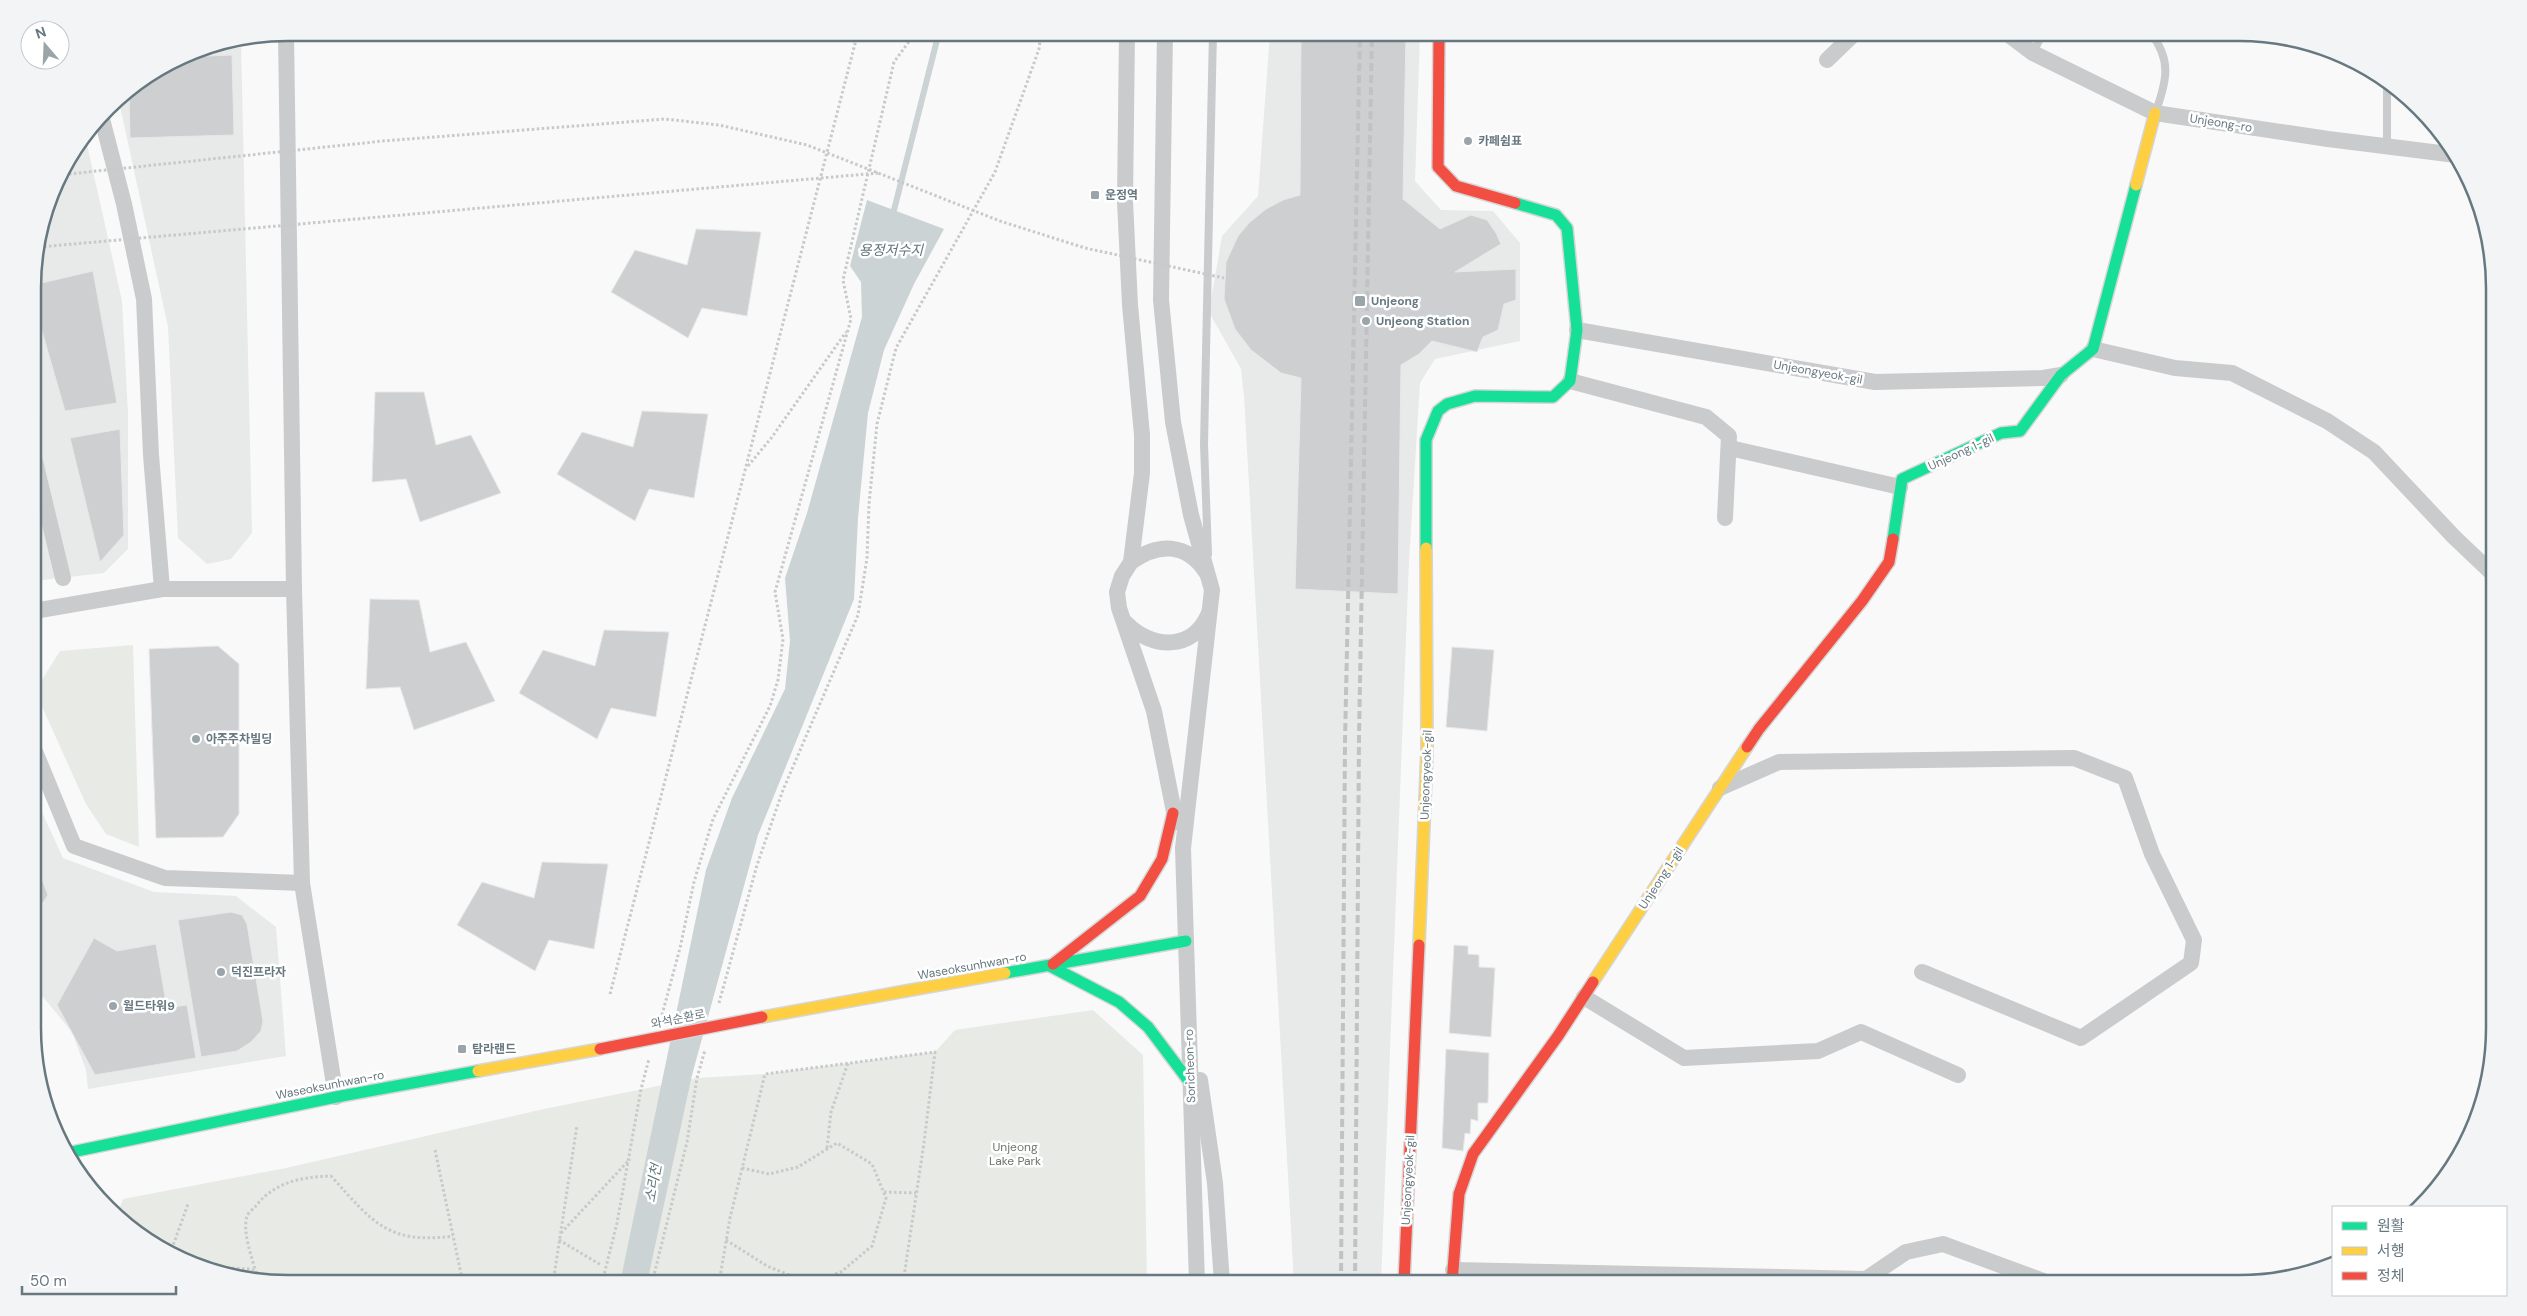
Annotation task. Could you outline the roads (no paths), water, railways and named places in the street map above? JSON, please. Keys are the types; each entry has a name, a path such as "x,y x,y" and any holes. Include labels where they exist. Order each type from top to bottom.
{"street":[{"path":"286,41 294,589 302,883 336,1097"},
{"path":"1127,41 1125,201 1130,305 1142,444 1142,473 1131,562"},
{"path":"1165,41 1161,300 1173,422 1191,515 1212,590 1212,606 1183,848"},
{"path":"1439,41 1438,167 1456,186 1556,215 1566,228 1577,330 1570,381 1706,417 1729,436 1730,448 1725,518"},
{"path":"1827,60 1847,41"},
{"name":"Unjeong-ro","path":"2017,41 2033,53 2155,113 2446,154"},
{"path":"2061,374 2093,349 2155,113"},
{"path":"103,124 124,204 144,299 151,455 162,589"},
{"name":"Unjeongyeok-gil","path":"1577,330 1875,382 2043,378 2061,374"},
{"path":"2093,349 2174,368 2232,373 2327,422 2374,452 2454,537 2486,567"},
{"name":"Unjeong 1-gil","path":"1453,1275 1459,1194 1474,1154 1584,997 1759,729 1862,601 1889,562 1902,479 2001,433 2020,431 2061,374"},
{"name":"Unjeongyeok-gil","path":"1404,1275 1427,751 1426,440 1438,411 1452,400 1482,396 1553,397 1570,381"},
{"path":"1730,448 1900,487"},
{"path":"41,483 63,578"},
{"path":"1183,848 1174,813 1154,711 1126,622 1119,608 1117,592 1122,576 1131,562 1144,553 1160,548 1175,549 1189,554 1200,564 1208,576"},
{"path":"41,610 162,589 294,589"},
{"path":"1126,622 1137,634 1151,641 1168,643 1183,639 1196,631 1206,620 1212,606"},
{"path":"1720,788 1779,762 2074,758 2125,778 2152,854 2194,940 2191,963 2081,1038 1922,972"},
{"path":"41,766 74,846 165,878 302,883"},
{"path":"1174,813 1162,859 1140,896 1050,966 1119,1002 1148,1027 1191,1084"},
{"name":"Soricheon-ro","path":"1183,848 1197,1275"},
{"name":"Waseoksunhwan-ro","path":"762,1017 1186,941"},
{"path":"1584,997 1684,1058 1818,1051 1861,1032 1958,1075"},
{"path":"1188,1002 1215,1183 1221,1275"},
{"name":"와석순환로","path":"600,1049 762,1017"},
{"name":"Waseoksunhwan-ro","path":"74,1152 336,1097 600,1049"},
{"path":"1876,1275 1906,1252 1943,1244 2027,1275"}],"lane":[{"path":"1208,576 1204,444 1213,41"},
{"path":"2033,53 2039,41"},
{"path":"2155,113 2166,83 2165,61 2157,41"},
{"path":"2387,91 2387,146"}],"water":[{"name":"용정저수지","path":"867,200 944,229 914,284 884,350 868,413 858,518 854,599 758,835 692,1075 649,1275 622,1275 706,870 732,798 785,689 790,641 785,578 807,513 862,317 861,282 850,266"}],"waterway":[{"path":"892,218 937,41"}],"railway":[{"path":"1341,1275 1345,742 1360,41"},
{"path":"1355,1275 1359,736 1372,41"}],"place":[{"name":"카페쉼표","path":"1468,141"},
{"name":"운정역","path":"1095,195"},
{"name":"Unjeong","path":"1360,301"},
{"name":"Unjeong Station","path":"1366,321"},
{"name":"아주주차빌딩","path":"196,739"},
{"name":"덕진프라자","path":"221,972"},
{"name":"월드타워9","path":"113,1006"},
{"name":"탐라랜드","path":"462,1049"}],"park label":[{"name":"Unjeong Lake Park","path":"1015,1154"}],"water label":[{"name":"소리천","path":"653,1183"}]}
